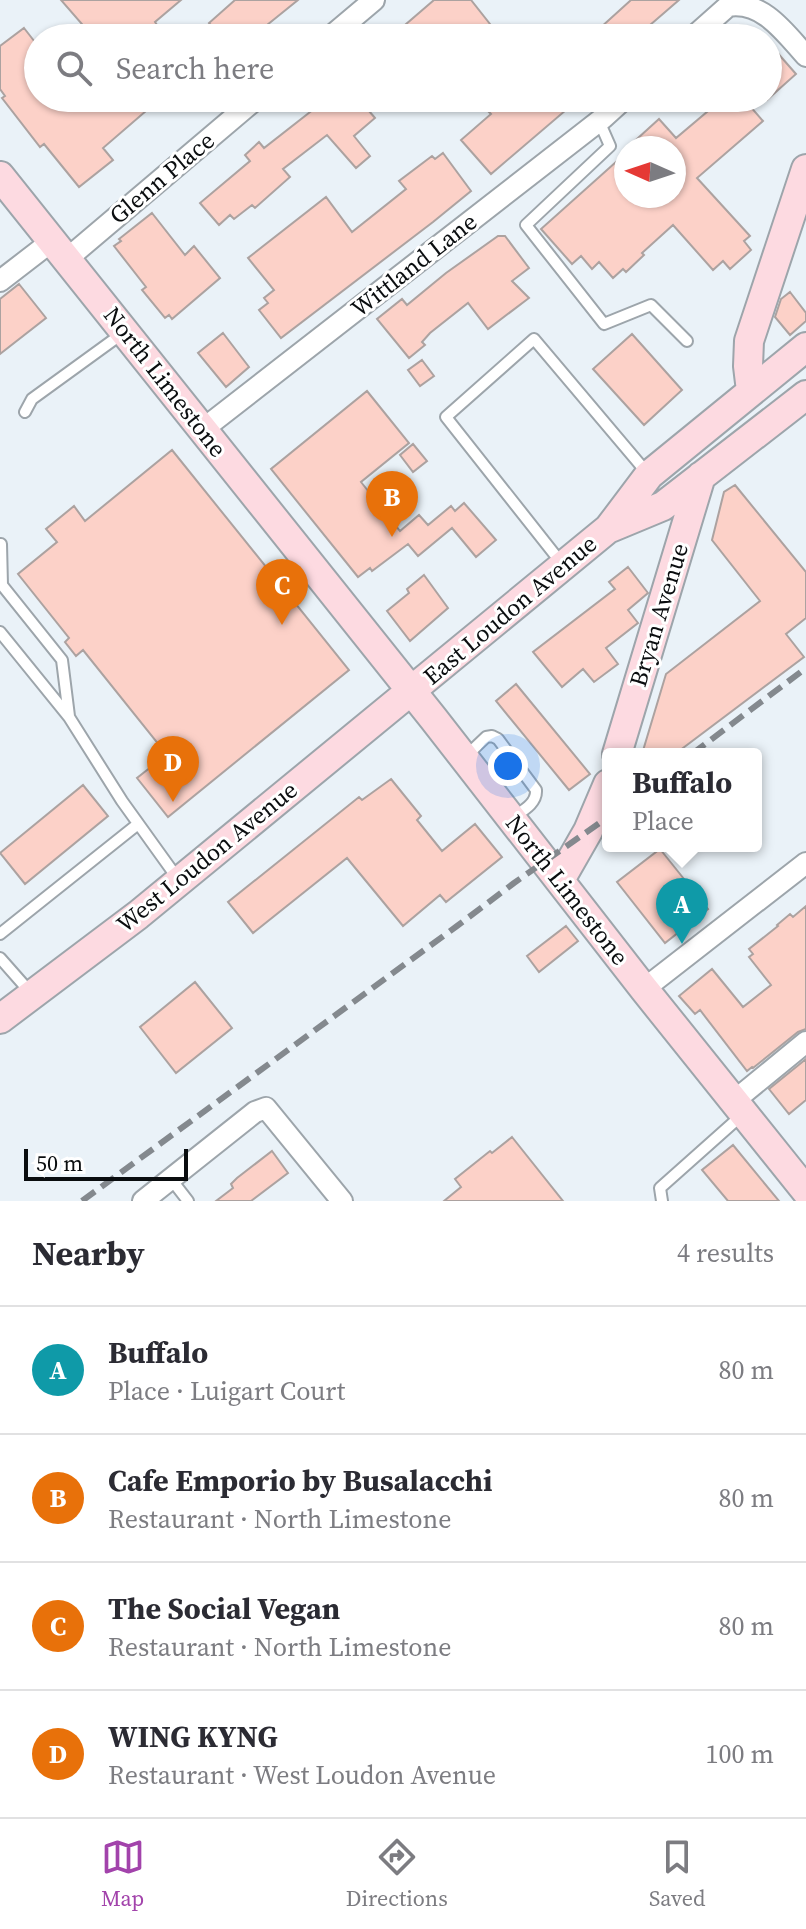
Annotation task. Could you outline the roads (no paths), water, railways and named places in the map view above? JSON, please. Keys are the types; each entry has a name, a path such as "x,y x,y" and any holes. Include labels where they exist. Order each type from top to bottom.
{"street":[{"path":"346,24 374,0"},
{"path":"708,24 736,3 757,5 778,24"},
{"path":"782,29 806,56"},
{"name":"Glenn Place","path":"0,281 60,250 239,112"},
{"name":"Wittland Lane","path":"202,430 609,112"},
{"path":"751,391 749,341 806,169"},
{"name":"North Limestone","path":"0,176 806,1191"},
{"name":"East Loudon Avenue","path":"412,692 609,528 649,475 806,347"},
{"name":"East Loudon Avenue","path":"609,528 663,506 806,395"},
{"name":"Bryan Avenue","path":"619,748 701,476"},
{"name":"West Loudon Avenue","path":"0,1019 138,915 412,692"},
{"path":"560,880 588,831 602,798"},
{"path":"644,989 806,863"},
{"path":"738,1107 806,1042"},
{"path":"143,1201 255,1112 266,1108 342,1201"}],"lane":[{"path":"599,121 610,146 526,225 604,324 651,305 687,341"},
{"path":"25,412 32,399 124,332"},
{"path":"563,565 446,417 534,339 649,475"},
{"path":"1,544 2,585 62,660 69,717"},
{"path":"0,632 69,717 122,801 179,881"},
{"path":"463,758 486,737 498,739 537,795 534,802 511,819"},
{"path":"0,934 138,824"},
{"path":"0,958 32,995"},
{"path":"662,1201 660,1188 738,1107"},
{"path":"171,1179 188,1201"}],"railway":[{"path":"700,748 806,668"},
{"path":"82,1201 602,821"}],"place":[{"name":"Cafe Emporio by Busalacchi","path":"392,537"},
{"name":"The Social Vegan","path":"282,625"},
{"name":"WING KYNG","path":"173,802"},
{"name":"Buffalo","path":"682,944"}]}
